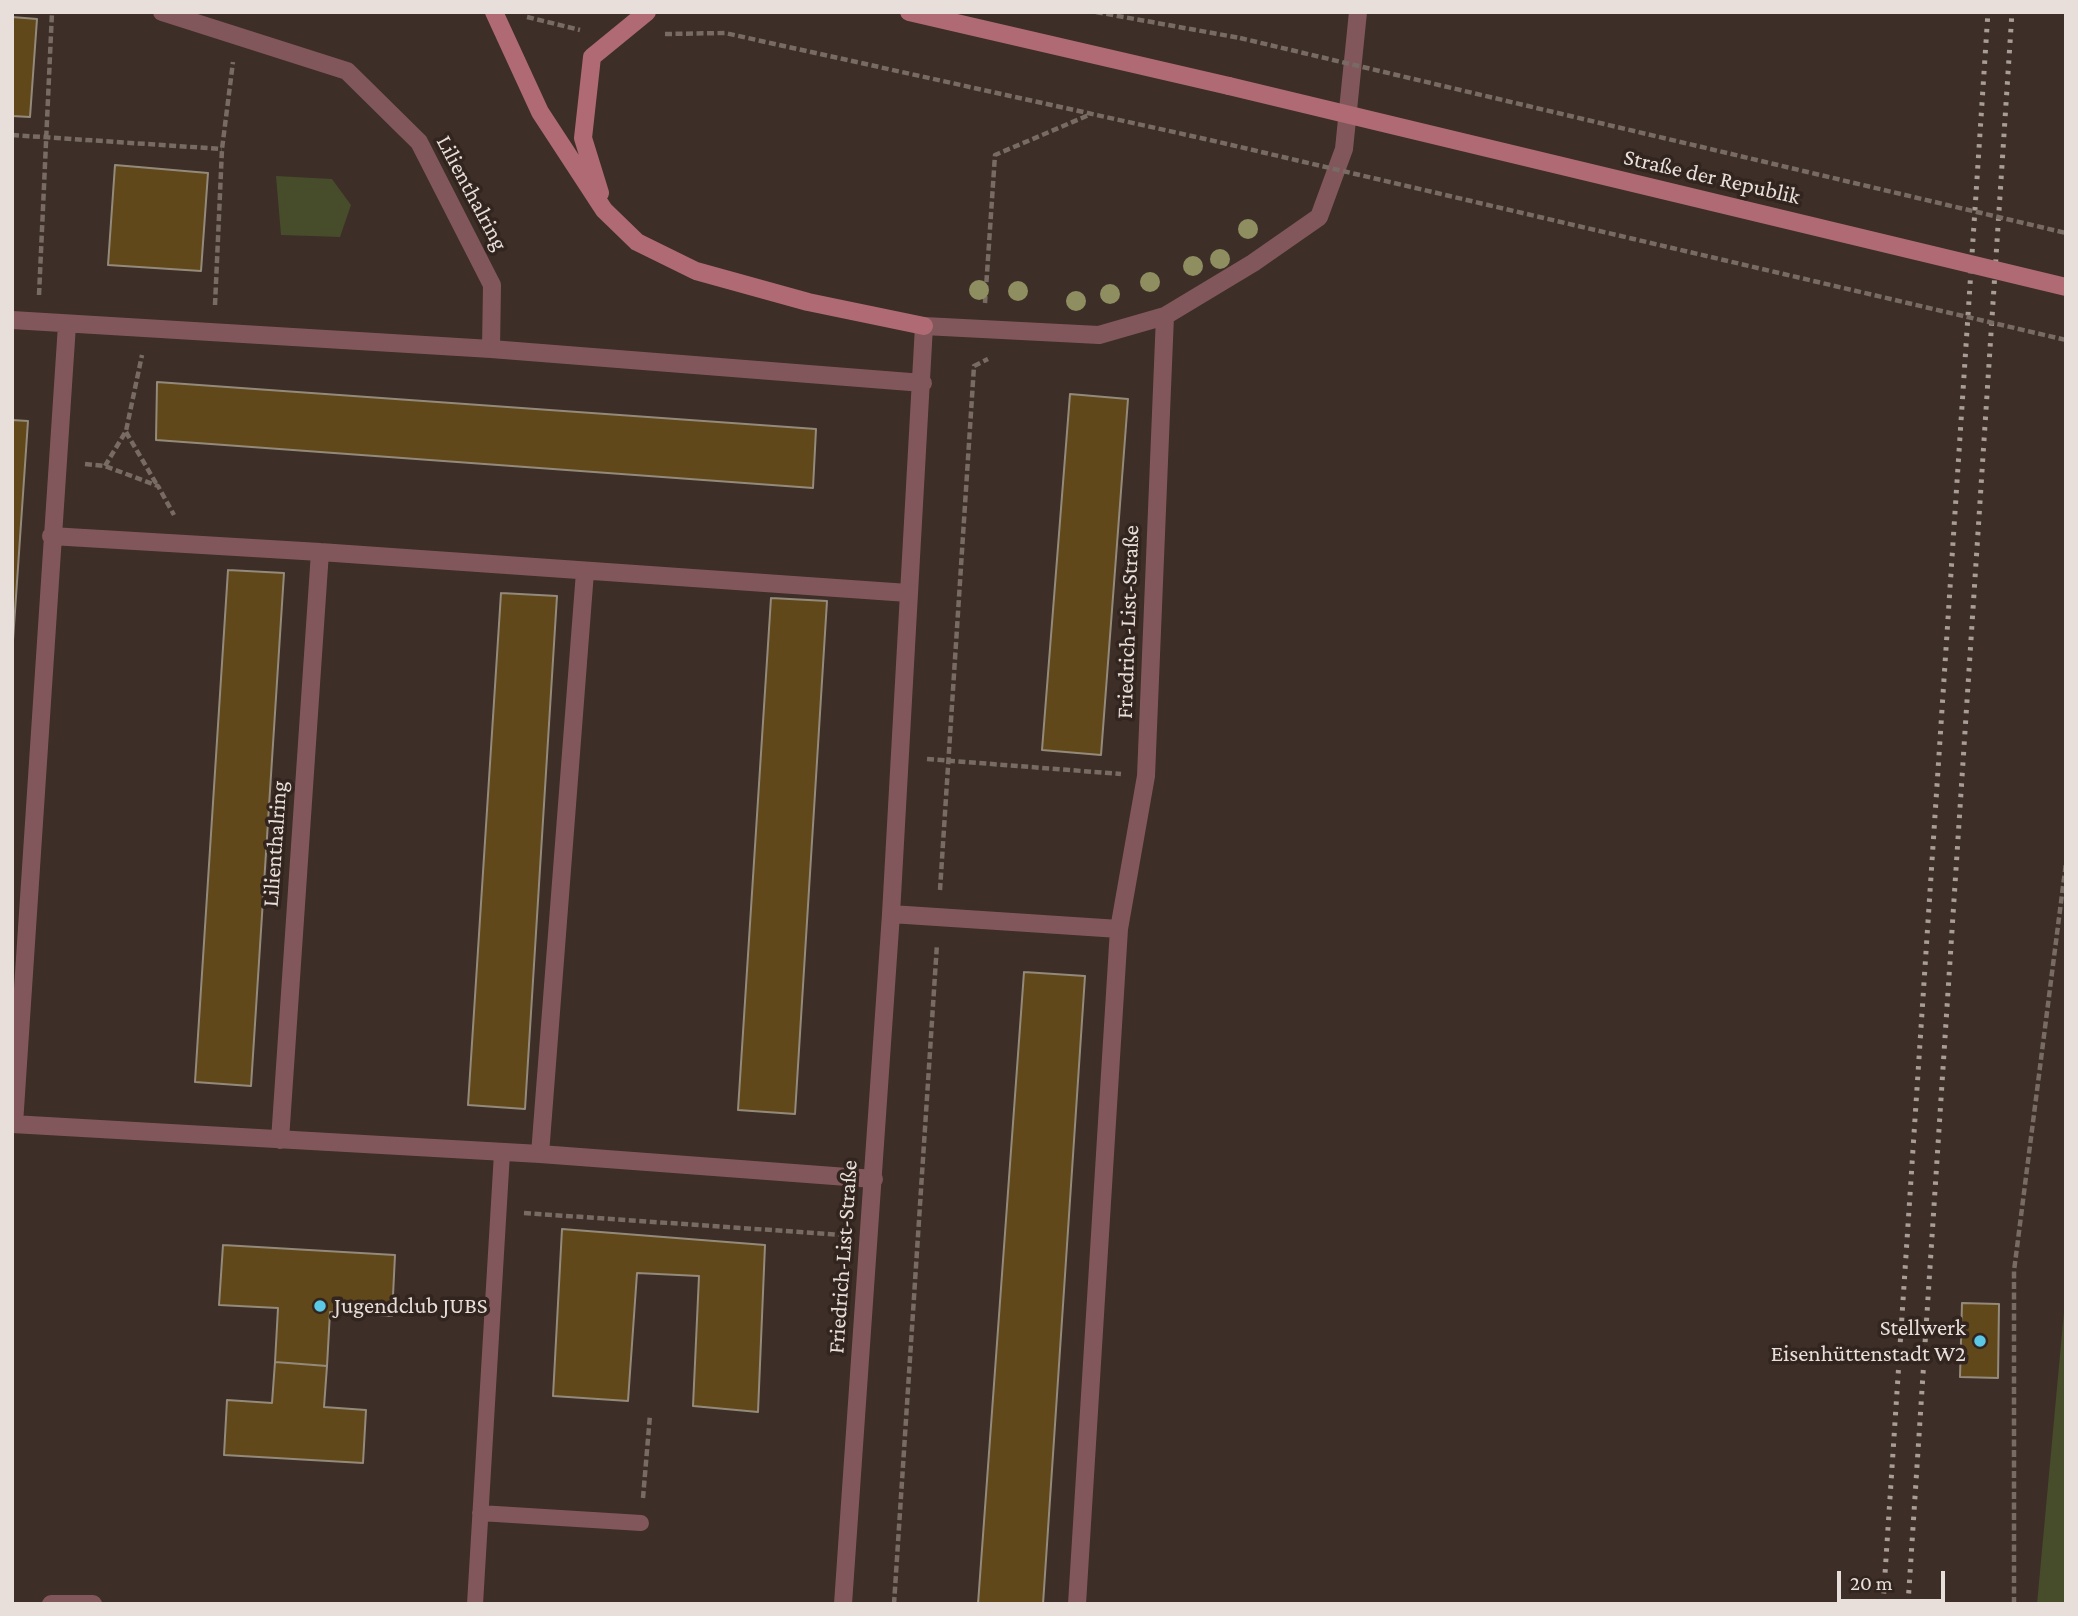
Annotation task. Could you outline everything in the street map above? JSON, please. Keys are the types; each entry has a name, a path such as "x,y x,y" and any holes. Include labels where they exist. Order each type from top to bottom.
{"main road":[{"path":"494,12 540,112 604,210 637,242 696,271 807,302 924,326"},
{"path":"604,210 583,138 592,57 646,12"},
{"name":"Straße der Republik","path":"909,12 2066,287"}],"street":[{"name":"Lilienthalring","path":"162,12 347,72 419,142 492,285 491,349"},
{"path":"924,326 984,327 1098,335 1165,316 1253,263 1320,217 1344,149 1358,12"},
{"name":"Friedrich-List-Straße","path":"1077,1604 1119,929 1146,776 1165,316"},
{"path":"12,320 67,326 213,330 491,349 923,383"},
{"path":"67,326 13,1124 540,1154 874,1179"},
{"name":"Friedrich-List-Straße","path":"843,1604 891,914 908,593 923,383 924,326"},
{"path":"51,536 190,543 908,593"},
{"name":"Lilienthalring","path":"280,1139 320,552"},
{"path":"540,1154 584,572"},
{"path":"891,914 1119,929"},
{"path":"51,1604 93,1604"}],"lane":[{"path":"475,1604 502,1153"},
{"path":"480,1513 641,1523"}],"path":[{"path":"38,321 52,12"},
{"path":"1096,12 1240,38 2066,233"},
{"path":"518,15 615,38"},
{"path":"661,34 725,33 1210,139 2066,340"},
{"path":"213,330 222,149 236,35"},
{"path":"984,327 995,155 1090,114"},
{"path":"12,135 222,149"},
{"path":"105,466 126,431 136,371 150,328"},
{"path":"126,431 190,543"},
{"path":"56,462 105,466 158,486"},
{"path":"900,757 1146,776"},
{"path":"2014,1604 2014,1271 2066,863"},
{"path":"499,1212 869,1237"},
{"path":"641,1523 650,1415"}],"green space":[{"path":"276,176 332,179 351,205 340,237 281,235"},
{"path":"2066,1290 2066,1604 2037,1604 2048,1485"}],"building":[{"path":"12,17 37,19 30,117 12,116"},
{"path":"115,165 208,173 201,271 108,265"},
{"path":"157,382 816,429 813,488 156,440"},
{"path":"1070,394 1128,399 1101,755 1042,750"},
{"path":"12,420 28,421 12,655"},
{"path":"228,570 284,573 251,1086 195,1082"},
{"path":"501,593 557,596 525,1109 468,1105"},
{"path":"771,598 827,601 795,1114 738,1110"},
{"path":"1024,972 1085,976 1043,1604 978,1604"},
{"path":"562,1229 765,1245 758,1412 693,1406 699,1276 637,1273 628,1401 553,1396"},
{"name":"Jugendclub JUBS","path":"223,1245 395,1255 392,1316 330,1312 327,1366 275,1362 278,1308 219,1305"},
{"name":"Stellwerk Eisenhüttenstadt W2","path":"1962,1303 1999,1304 1998,1378 1960,1377"},
{"path":"275,1362 327,1366 324,1407 366,1410 363,1463 224,1455 227,1400 272,1403"}],"railway":[{"path":"1883,1604 1988,12"},
{"path":"1908,1604 2012,12"}],"place":[{"name":"Jugendclub JUBS","path":"320,1306"},
{"name":"Stellwerk Eisenhüttenstadt W2","path":"1980,1341"}]}
